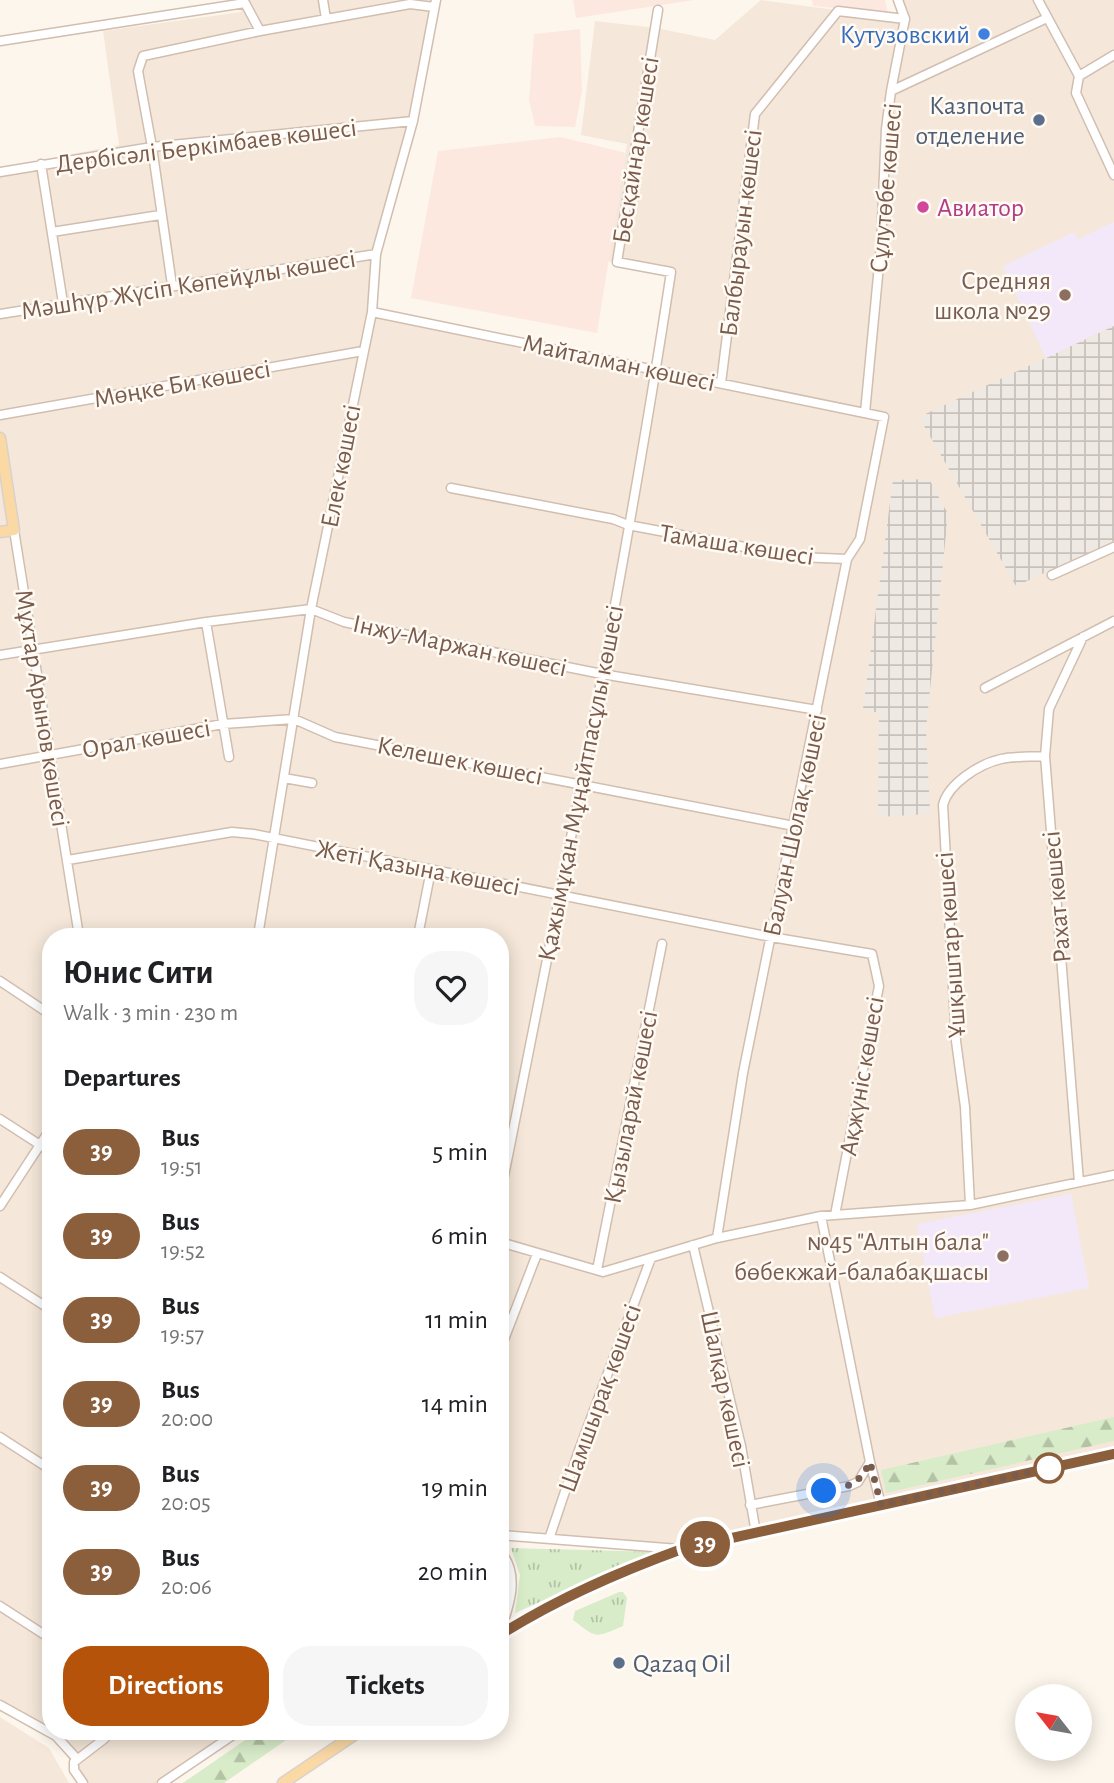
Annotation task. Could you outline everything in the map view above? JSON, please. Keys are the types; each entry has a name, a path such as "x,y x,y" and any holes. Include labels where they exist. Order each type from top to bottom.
{"main road":[{"name":"Мұхтар Арынов көшесі","path":"0,438 14,530"},
{"path":"0,532 14,530"},
{"path":"509,1628 539,1610 639,1564 682,1549 1114,1454"},
{"path":"283,1783 347,1740"}],"street":[{"path":"323,0 326,19"},
{"path":"891,92 905,19 898,0"},
{"path":"1038,0 1079,76 1076,93 1114,175"},
{"path":"0,41 246,3 260,31"},
{"path":"172,285 138,71 143,56 260,31 410,4 435,4"},
{"name":"Елек көшесі","path":"259,928 311,609 372,312 376,254 413,121 435,4"},
{"name":"Бесқайнар көшесі","path":"656,370 671,272 617,262 658,10"},
{"name":"Балбырауын көшесі","path":"721,383 755,114 838,11 905,19"},
{"name":"Сұлутөбе көшесі","path":"865,413 881,244 886,129 891,92 1047,18"},
{"path":"1079,76 1114,55"},
{"name":"Дербісәлі Беркімбаев көшесі","path":"0,172 152,147 413,121"},
{"path":"41,164 63,303"},
{"path":"52,232 160,215"},
{"name":"Мәшһүр Жүсіп Көпейұлы көшесі","path":"0,314 376,254"},
{"name":"Майталман көшесі","path":"372,312 884,417"},
{"name":"Мөңке Би көшесі","path":"0,415 363,351"},
{"name":"Қажымұқан Мұңайтпасұлы көшесі","path":"509,1151 582,784 656,370"},
{"name":"Балуан Шолақ көшесі","path":"717,1238 743,1073 847,559 860,540 884,417"},
{"name":"Тамаша көшесі","path":"451,488 798,557 847,559"},
{"name":"Мұхтар Арынов көшесі","path":"14,530 78,928"},
{"path":"1052,575 1114,547"},
{"path":"0,655 206,622 311,609"},
{"name":"Інжу-Маржан көшесі","path":"311,609 344,622 602,674 817,710"},
{"path":"985,688 1114,621"},
{"path":"206,622 229,757"},
{"name":"Рахат көшесі","path":"1079,1182 1045,756 1049,709 1083,637"},
{"name":"Орал көшесі","path":"0,764 223,724 294,719"},
{"name":"Келешек көшесі","path":"294,719 335,737 794,826"},
{"name":"Ұшқыштар көшесі","path":"970,1205 965,1107 956,1041 943,806 945,797 954,786 992,761 1010,757 1045,756"},
{"path":"284,778 312,783"},
{"name":"Жеті Қазына көшесі","path":"68,860 232,832 253,834 771,937"},
{"path":"419,928 430,870"},
{"name":"Ақжүніс көшесі","path":"771,937 872,954 877,974 878,986 835,1215"},
{"name":"Қызыларай көшесі","path":"597,1270 662,944"},
{"path":"0,981 42,1009"},
{"path":"0,1119 42,1147"},
{"path":"0,1206 42,1141"},
{"path":"509,1245 603,1272 717,1238 821,1216 970,1205 1114,1175"},
{"path":"821,1216 881,1505"},
{"name":"Шалқар көшесі","path":"693,1245 741,1446 756,1533"},
{"path":"509,1327 537,1254"},
{"name":"Шамшырақ көшесі","path":"549,1539 651,1258"},
{"path":"0,1277 42,1304"},
{"path":"0,1437 42,1464"},
{"path":"750,1505 849,1486 858,1482 870,1462"},
{"path":"509,1536 682,1549"},
{"path":"509,1566 512,1596 509,1605"},
{"path":"0,1606 42,1633"},
{"path":"0,1705 42,1729"},
{"path":"60,1740 77,1759"},
{"path":"83,1783 74,1770 74,1762 103,1740"},
{"path":"162,1783 226,1740"}],"shaded area":[{"path":"239,0 436,0 413,121 376,254 372,312 656,370 671,273 608,261 627,144 581,135 595,21 656,28 715,40 761,0 904,19 898,0 1114,0 1114,1454 682,1549 509,1536 509,928 42,928 42,1733 0,1707 0,168 119,145 103,31 241,12"},
{"path":"573,0 694,0 576,18"},
{"path":"812,0 885,0 888,13 813,6"},
{"path":"580,29 582,91 575,127 535,126 529,100 534,34"},
{"path":"561,137 626,153 597,333 411,298 438,151"},
{"name":"Средняя школа №29","path":"1114,222 1114,325 1046,358 1003,266 1074,232 1078,239"},
{"path":"1114,326 1114,541 1016,586 919,417"},
{"path":"929,479 948,514 926,729 930,814 878,817 879,713 863,709 893,480"},
{"name":"№45 \"Алтын бала\" бөбекжай-балабақшасы","path":"1071,1194 1089,1288 935,1318 917,1224"},
{"path":"0,1717 49,1748 69,1783 0,1783"},
{"path":"53,1740 225,1740 160,1783 86,1783"}],"green space":[{"path":"1114,1417 1114,1441 886,1493 881,1470"},
{"path":"511,1548 659,1552 611,1570 515,1613 520,1575"},
{"path":"623,1592 627,1598 623,1626 596,1635 573,1620 575,1611"},
{"path":"245,1740 286,1740 224,1783 183,1783"}],"bus line":[{"name":"39","path":"509,1629 539,1610 627,1569 682,1549 1114,1454"}],"place":[{"name":"Кутузовский","path":"984,34"},
{"name":"Казпочта отделение","path":"1039,120"},
{"name":"Авиатор","path":"923,207"},
{"name":"Средняя школа №29","path":"1065,295"},
{"name":"№45 \"Алтын бала\" бөбекжай-балабақшасы","path":"1003,1256"},
{"name":"Qazaq Oil","path":"619,1663"}],"route":[{"path":"824,1491 858,1482 870,1462 881,1505 1049,1468"}]}
